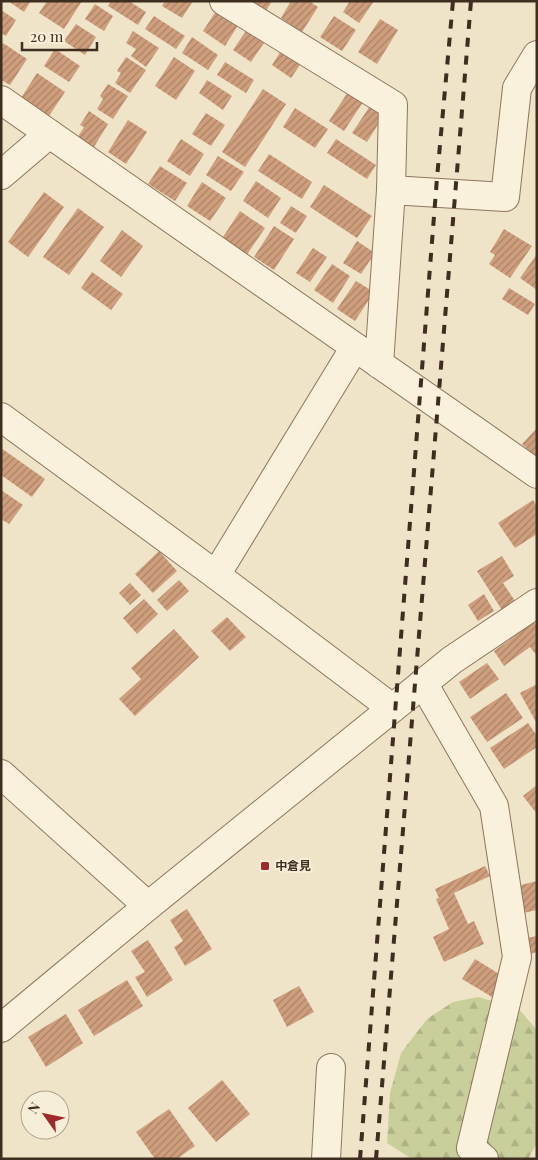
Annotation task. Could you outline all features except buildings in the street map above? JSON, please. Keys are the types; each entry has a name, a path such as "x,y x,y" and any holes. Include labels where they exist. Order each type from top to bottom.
{"street":[{"path":"224,1 393,105 391,190 379,364"},
{"path":"391,190 505,197 517,88 537,55"},
{"path":"1,100 537,474"},
{"path":"1,175 49,134"},
{"path":"216,575 355,347"},
{"path":"1,417 216,575 392,708"},
{"path":"1,1028 422,683 452,660 537,603"},
{"path":"422,683 494,806 518,958 472,1155"},
{"path":"1,774 148,906"},
{"path":"326,1159 331,1068"}],"green space":[{"path":"478,997 518,1008 537,1030 537,1143 528,1159 412,1159 387,1143 390,1093 401,1053 427,1019 453,1002"}],"railway":[{"path":"360,1159 437,178 453,1"},
{"path":"376,1159 471,1"}],"place":[{"name":"中倉見","path":"265,866"}]}
